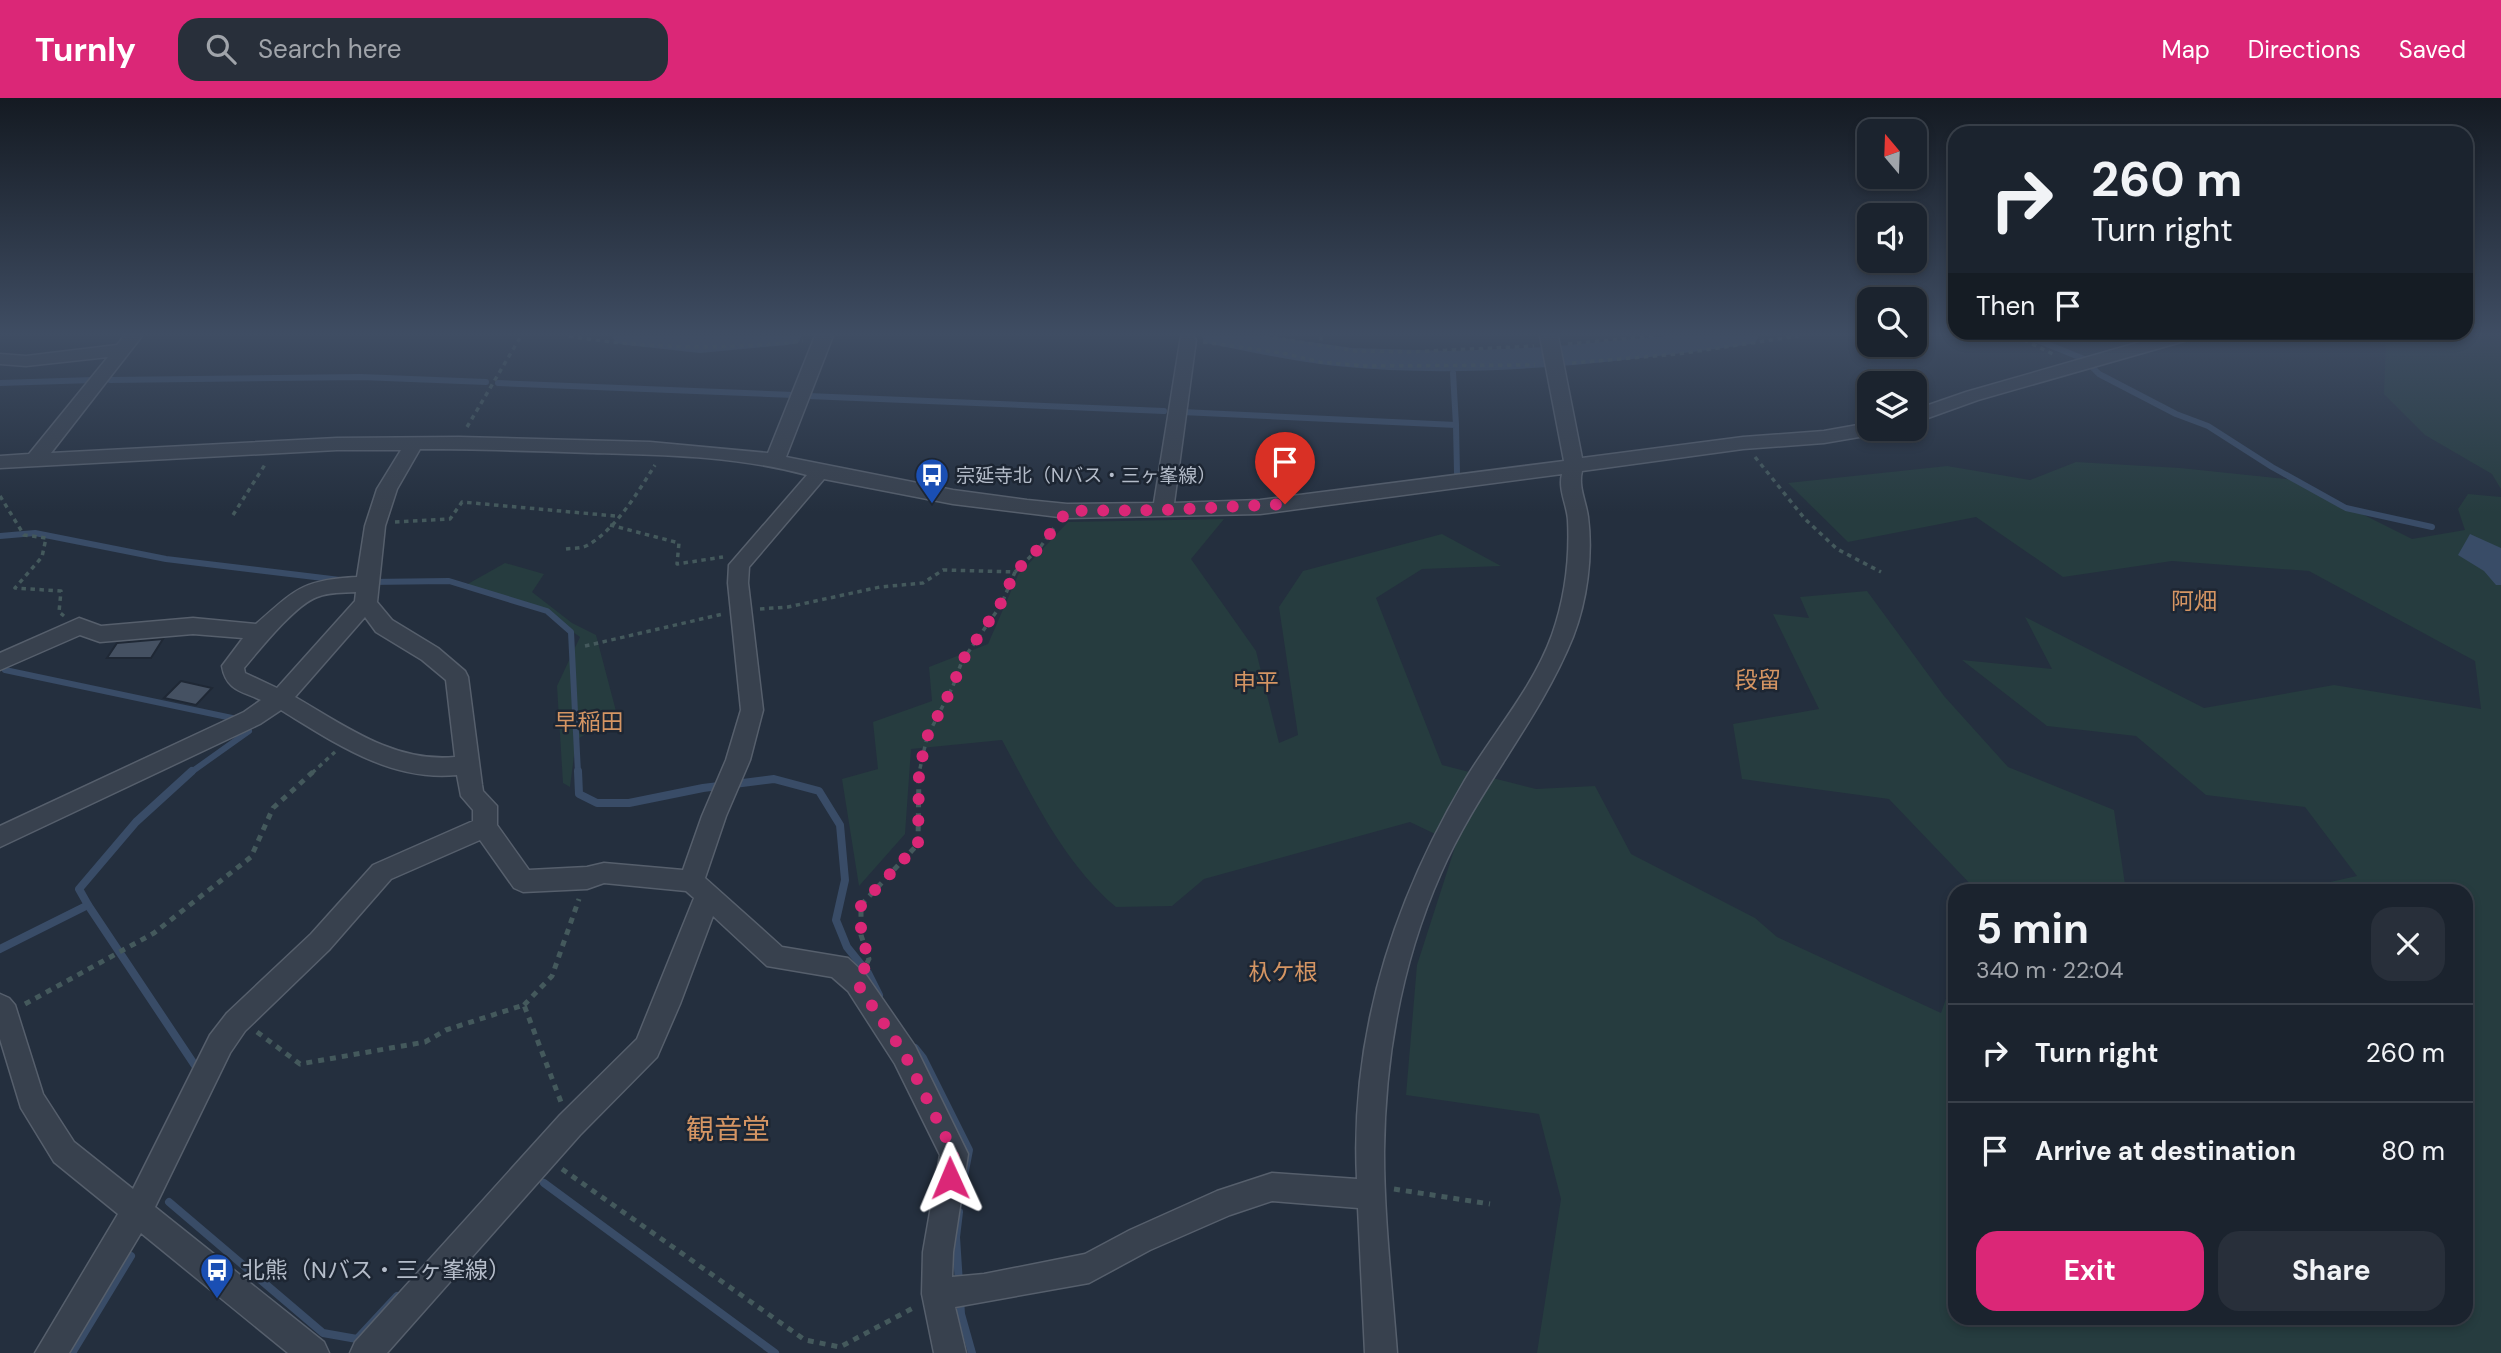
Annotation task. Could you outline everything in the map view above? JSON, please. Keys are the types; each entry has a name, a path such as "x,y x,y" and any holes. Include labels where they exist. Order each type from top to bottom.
{"street":[{"path":"34,461 87,395"},
{"path":"775,460 801,395"},
{"path":"1163,510 1179,395"},
{"path":"1381,1353 1370,1153 1376,1053 1399,949 1429,871 1473,787 1530,698 1562,637 1577,585 1578,518 1570,480 1574,464 1560,395"},
{"path":"1927,412 1977,395"},
{"path":"0,462 276,447 458,443 664,449 775,460 820,472 953,497 1067,511 1163,510 1260,507 1432,486 1574,464 1857,431"},
{"path":"0,837 252,718 280,699 366,594 376,522 387,489 414,444"},
{"path":"366,1353 570,1125 647,1048 667,1004 700,888 714,816 738,760 752,710 739,565 744,556 820,472"},
{"path":"468,765 436,768 404,764 349,740 280,699 235,678 233,666 261,632 305,593 327,586 366,594 384,626 430,654 457,677 473,796 485,806 485,827 523,881 587,878 604,873 700,888 776,958 839,966 857,983 905,1055 954,1154 938,1252 937,1294 950,1353"},
{"path":"0,662 79,626 100,634 193,626 261,632"},
{"path":"51,1353 137,1211 220,1044 236,1022 320,942 382,872 485,827"},
{"path":"3,1010 31,1099 64,1152 313,1353"},
{"path":"937,1294 984,1289 1089,1268 1140,1240 1227,1201 1272,1187 1348,1194 1371,1193"}],"path":[{"path":"458,443 486,395"},
{"path":"1743,443 1805,519 1837,549 1881,572"},
{"path":"233,515 276,447"},
{"path":"566,549 586,547 610,525 638,492 664,449"},
{"path":"0,496 24,535 46,538 42,557 16,588 61,591 59,612 79,626"},
{"path":"376,522 450,519 462,502 615,516"},
{"path":"857,983 869,959 861,935 861,905 918,844 919,771 927,737 953,686 962,661 1000,605 1015,572 1041,546 1067,511"},
{"path":"610,525 679,543 677,564 709,558 744,556"},
{"path":"585,646 741,610 788,607 880,587 923,583 943,570 1015,572"},
{"path":"3,1010 153,933 251,857 273,808 349,740"},
{"path":"236,1022 267,1037 300,1064 425,1042 446,1030 524,1004 552,976 587,878"},
{"path":"524,1004 570,1125"},
{"path":"541,1158 561,1168 805,1340 840,1347 937,1294"},
{"path":"1371,1193 1391,1188 1490,1204"}],"green space":[{"path":"2385,395 2501,395 2501,489 2492,474 2425,435"},
{"path":"2076,462 2180,468 2294,480 2412,539 2465,530 2458,509 2468,494 2501,497 2501,1353 1537,1353 1561,1199 1539,1114 1406,1095 1417,965 1456,844 1410,822 1204,879 1172,906 1116,907 1097,890 1066,850 1038,807 1002,740 911,749 905,834 859,886 842,779 878,769 873,722 932,701 929,667 988,644 1018,575 1068,522 1224,519 1191,559 1256,651 1279,743 1298,735 1279,607 1303,571 1442,534 1501,566 1422,569 1376,598 1442,765 1536,789 1595,786 1631,854 1755,918 1777,937 1941,1013 1948,993 1948,1325 2473,1325 2473,884 2321,884 2357,876 2305,807 2206,795 2136,736 2047,726 1962,660 2052,669 2025,617 2204,708 2334,685 2481,709 2475,661 2309,571 2172,561 2063,577 1976,517 1848,542 1788,483 1947,466 2030,480"},
{"path":"505,563 544,574 532,592 572,623 596,635 617,715 576,740 570,787 563,783 557,686 580,637 534,605 466,585"},
{"path":"1867,591 1944,696 2008,767 2114,810 2125,884 1970,884 1889,799 1742,779 1733,724 1819,709 1773,614 1809,618 1800,597"}],"water":[{"path":"2470,534 2501,548 2501,585 2496,585 2484,571 2458,555"}],"building":[{"path":"163,639 151,658 107,658 117,643"},
{"path":"181,681 212,688 196,705 164,698"}],"waterway":[{"path":"783,395 794,395"},
{"path":"1454,395 1456,425"},
{"path":"2139,395 2176,414 2208,426 2272,467 2346,508 2432,527"},
{"path":"808,396 1164,411"},
{"path":"1182,412 1456,425"},
{"path":"1456,425 1457,473"},
{"path":"0,536 35,533 166,559 340,580"},
{"path":"369,582 449,581 547,611 571,632 578,773"},
{"path":"5,670 232,718"},
{"path":"190,773 249,731"},
{"path":"88,905 79,889 136,822 192,771"},
{"path":"578,771 579,794 597,803 629,803 703,788 774,779 819,791 840,825 845,880 836,920 847,947 868,973 879,995"},
{"path":"0,949 88,905"},
{"path":"88,905 198,1070"},
{"path":"915,1048 923,1058 969,1150 964,1176"},
{"path":"544,1183 775,1353"},
{"path":"169,1202 323,1333 357,1339 397,1296"},
{"path":"959,1212 956,1237 959,1284"},
{"path":"72,1353 131,1256"},
{"path":"960,1299 961,1314 972,1353"}],"place":[{"name":"宗延寺北（Nバス・三ヶ峯線）","path":"932,505"},
{"name":"北熊（Nバス・三ヶ峯線）","path":"217,1300"}],"district":[{"name":"阿畑","path":"2194,601"},
{"name":"段留","path":"1758,680"},
{"name":"申平","path":"1256,682"},
{"name":"早稲田","path":"589,722"},
{"name":"杁ケ根","path":"1283,972"},
{"name":"観音堂","path":"728,1129"}],"route":[{"path":"950,1178 954,1154 905,1055 857,983 869,959 861,935 861,905 918,844 919,771 927,737 953,686 962,661 1000,605 1015,572 1041,546 1067,511 1260,507 1285,504"}]}
